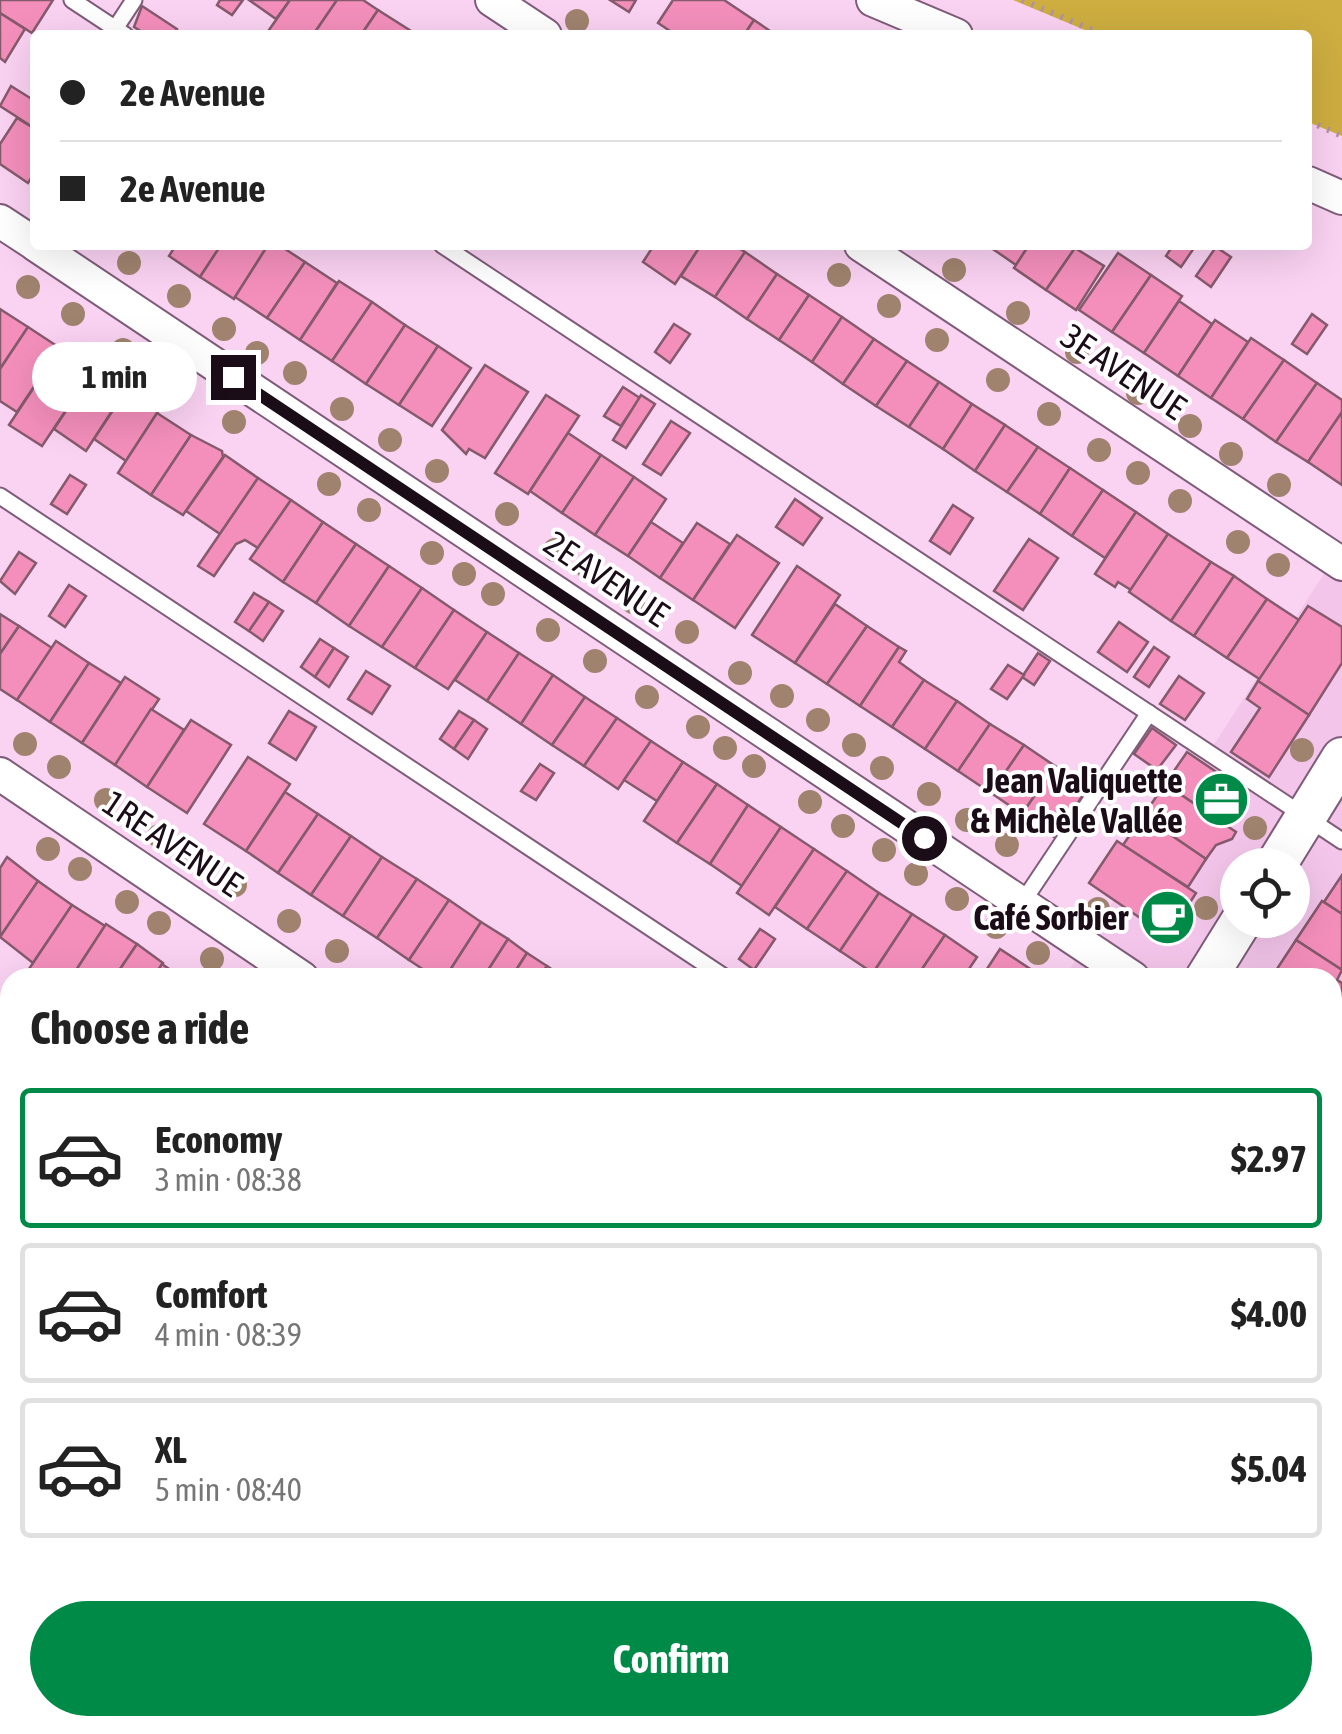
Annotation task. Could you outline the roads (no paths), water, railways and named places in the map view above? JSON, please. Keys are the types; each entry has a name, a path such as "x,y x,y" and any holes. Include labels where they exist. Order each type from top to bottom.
{"street":[{"path":"492,0 537,30"},
{"path":"873,0 944,30"},
{"path":"1312,185 1342,198"},
{"name":"2E AVENUE","path":"0,221 30,241"},
{"name":"2E AVENUE","path":"43,250 1118,968"},
{"name":"3E AVENUE","path":"869,250 1342,564"},
{"path":"1287,848 1342,758"},
{"name":"1RE AVENUE","path":"0,774 287,968"},
{"path":"1212,968 1231,938"}],"lane":[{"path":"72,0 113,30"},
{"path":"119,30 134,0"},
{"path":"450,250 1342,841"},
{"path":"0,496 711,968"},
{"path":"1022,904 1150,714"}],"place":[{"name":"Jean Valiquette & Michèle Vallée","path":"1222,800"},
{"name":"Café Sorbier","path":"1167,917"}]}
